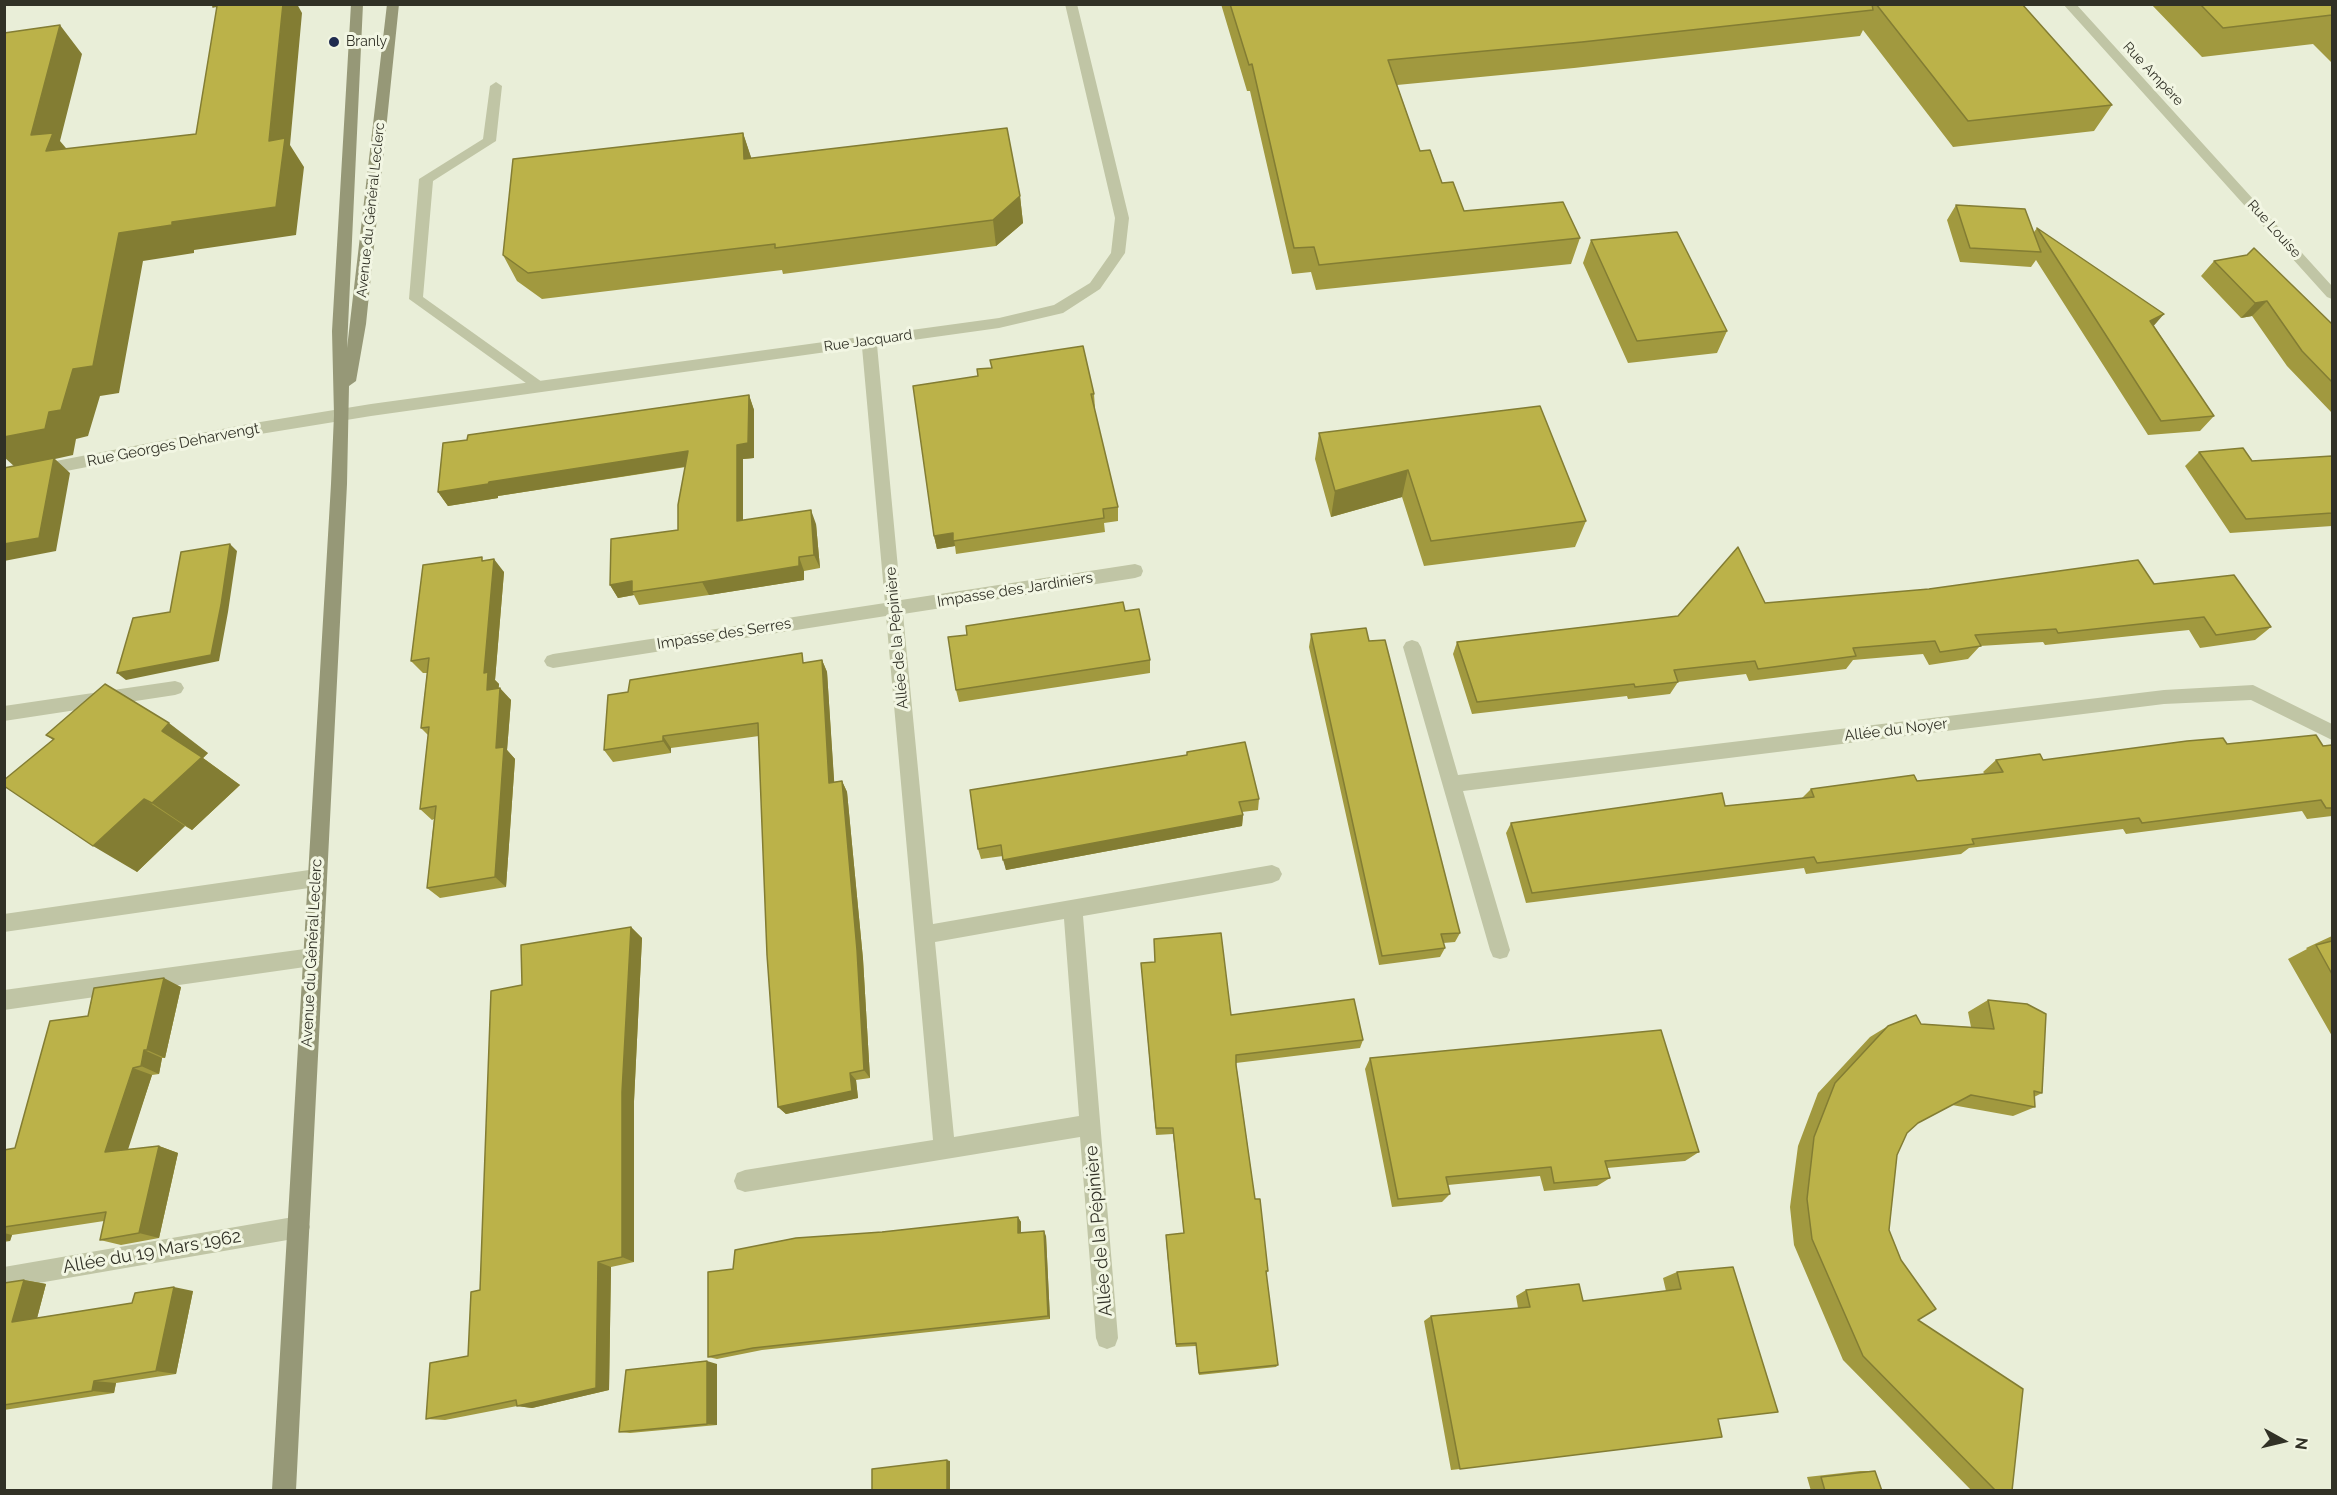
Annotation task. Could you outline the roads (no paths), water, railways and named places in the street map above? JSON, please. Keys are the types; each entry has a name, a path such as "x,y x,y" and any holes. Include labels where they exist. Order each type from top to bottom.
{"main road":[{"name":"Avenue du Général Leclerc","path":"284,1491 342,415 339,331 357,4"},
{"name":"Avenue du Général Leclerc","path":"342,415 359,324 393,4"}],"street":[{"name":"Rue Jacquard","path":"342,415 537,386 869,342 999,322 1058,309 1095,286 1118,253 1122,218 1071,4"},
{"name":"Rue Ampère","path":"2069,4 2215,164"},
{"path":"496,86 489,141 426,179 416,299 537,386"},
{"name":"Rue Louise","path":"2215,164 2332,294"},
{"name":"Allée de la Pépinière","path":"869,342 944,1148"},
{"name":"Rue Georges Deharvengt","path":"4,477 342,415"},
{"name":"Impasse des Jardiniers","path":"894,608 1136,571"},
{"name":"Impasse des Serres","path":"553,661 894,608"},
{"path":"1412,647 1500,950"},
{"path":"4,714 175,688"},
{"name":"Allée du Noyer","path":"1452,784 2164,697 2253,692 2332,732"},
{"path":"924,935 1272,874"},
{"path":"4,923 316,878"},
{"name":"Allée de la Pépinière","path":"1073,909 1107,1338"},
{"path":"4,1000 312,957"},
{"name":"Allée de la Pépinière","path":"745,1180 1090,1125"},
{"name":"Allée du 19 Mars 1962","path":"4,1278 299,1227"}],"place":[{"name":"Branly","path":"334,42"}]}
